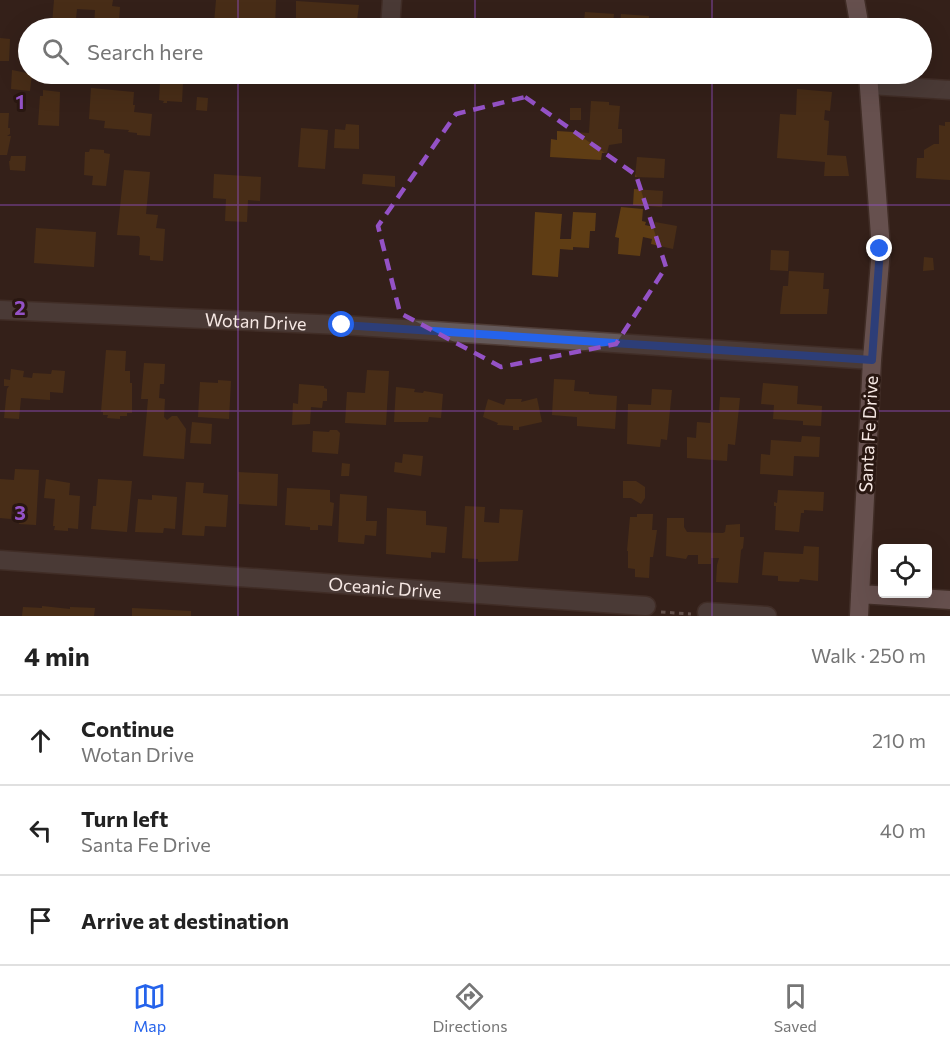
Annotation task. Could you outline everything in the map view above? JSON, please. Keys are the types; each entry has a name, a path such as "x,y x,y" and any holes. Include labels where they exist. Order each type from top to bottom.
{"main road":[{"path":"855,0 858,18"},
{"name":"Santa Fe Drive","path":"859,616 880,249 869,84"},
{"path":"860,594 950,600"}],"street":[{"path":"391,18 392,0"},
{"path":"901,84 950,90"},
{"name":"Wotan Drive","path":"0,310 342,325 872,360"},
{"name":"Oceanic Drive","path":"0,560 646,606"},
{"path":"707,612 766,616"}],"path":[{"path":"646,606 655,611 670,613 707,612"}],"highlighted area":[{"path":"525,97 636,175 666,267 616,344 501,367 400,313 378,226 456,114"}],"building":[{"path":"54,0 113,0 112,6 120,7 119,18 95,18 95,10 77,9 76,18 52,18"},
{"path":"216,0 276,0 275,18 214,18"},
{"path":"296,1 359,5 357,18 296,18"},
{"path":"585,12 614,14 614,18 584,18"},
{"path":"621,14 649,16 649,18 621,18"},
{"path":"0,38 10,39 9,61 0,61"},
{"path":"12,70 18,71 18,84 31,84 30,91 11,89"},
{"path":"160,84 183,84 182,102 163,103 164,101 159,100"},
{"path":"91,88 134,92 134,112 152,114 150,136 137,135 137,133 128,132 129,130 104,128 105,121 89,119"},
{"path":"797,89 832,92 830,111 825,110 824,120 829,121 827,155 846,156 849,176 824,176 825,162 777,158 780,114 796,115"},
{"path":"43,90 60,92 59,126 38,125 40,96 43,96"},
{"path":"197,97 208,98 207,111 196,110"},
{"path":"591,101 609,102 609,105 620,106 618,129 622,129 622,143 609,145 607,153 602,153 601,160 550,157 551,139 557,140 557,131 589,133"},
{"path":"570,108 581,108 581,120 570,120"},
{"path":"0,113 9,113 10,134 7,136 11,136 7,155 0,155"},
{"path":"945,122 950,122 950,180 916,178 917,158 924,158 924,150 934,144 939,144 939,125 945,126"},
{"path":"346,124 359,125 359,149 334,148 335,129 345,130"},
{"path":"301,128 328,130 325,169 298,167"},
{"path":"90,149 104,150 104,153 110,154 106,186 92,185 93,176 84,175 85,152 89,152"},
{"path":"11,156 26,156 25,171 10,170"},
{"path":"637,157 665,159 664,178 635,177"},
{"path":"124,170 150,172 146,214 158,215 156,228 165,229 163,261 150,260 150,256 139,255 139,236 117,235"},
{"path":"214,174 261,177 260,201 248,200 247,222 225,221 226,199 213,198"},
{"path":"363,174 395,176 395,187 362,184"},
{"path":"634,189 663,191 662,207 633,205"},
{"path":"621,207 643,209 642,221 646,222 645,225 654,227 655,222 677,226 673,249 651,244 652,239 643,237 640,256 618,254 619,238 615,237"},
{"path":"535,212 562,214 560,239 571,239 573,212 596,213 595,231 590,231 589,248 560,249 558,277 532,275"},
{"path":"36,228 96,232 94,267 34,263"},
{"path":"771,250 789,251 788,271 770,270"},
{"path":"924,257 933,258 934,270 923,271"},
{"path":"789,271 824,273 823,289 829,289 827,314 780,314 783,286 788,286"},
{"path":"106,350 126,351 125,371 130,371 130,383 132,383 132,413 120,416 120,419 107,418 108,415 103,415 101,412"},
{"path":"144,363 165,364 164,384 160,384 159,398 165,399 164,417 167,420 172,416 177,416 186,429 184,459 143,456 148,399 141,399"},
{"path":"11,369 24,371 23,377 32,378 33,373 51,374 52,370 65,371 63,393 50,392 50,400 21,398 19,419 4,418 9,386 4,386 4,379 10,380"},
{"path":"367,370 389,371 386,425 345,423 347,392 365,393"},
{"path":"554,379 575,380 574,391 617,396 615,429 577,426 577,417 552,415"},
{"path":"218,380 231,381 229,419 198,417 200,382 218,383"},
{"path":"763,383 798,386 797,404 822,406 821,426 803,425 803,421 773,419 774,405 761,404"},
{"path":"299,384 324,386 327,389 327,401 323,401 322,408 311,407 310,424 292,425 293,403 298,404"},
{"path":"396,387 415,389 414,392 443,394 441,418 429,417 428,422 394,422"},
{"path":"652,389 672,390 667,440 661,439 660,447 627,444 628,404 651,405"},
{"path":"720,397 740,398 735,445 728,444 727,461 687,458 687,437 696,438 697,422 710,423 711,412 719,412"},
{"path":"537,398 542,422 513,430 513,426 497,425 498,423 483,417 488,399 504,405 506,399 522,399 521,402"},
{"path":"192,422 212,424 211,444 190,443"},
{"path":"337,430 340,433 338,454 312,452 313,431 329,432"},
{"path":"802,436 820,437 819,457 794,456 793,476 760,474 761,454 770,455 771,440 801,442"},
{"path":"403,454 423,456 421,476 394,472 395,462 402,463"},
{"path":"342,463 350,464 349,476 341,476"},
{"path":"15,469 39,470 36,525 19,524 20,507 12,507 11,519 0,518 0,479 14,480"},
{"path":"238,472 278,474 277,506 239,504"},
{"path":"46,479 70,483 69,495 80,496 78,529 54,530 55,499 44,498"},
{"path":"98,479 132,481 127,532 91,529"},
{"path":"623,481 636,481 645,487 645,498 641,504 631,498 623,498"},
{"path":"186,482 204,483 203,493 228,495 226,527 205,526 204,536 182,535"},
{"path":"287,488 330,490 330,502 334,503 332,526 318,525 318,530 310,530 310,527 285,525"},
{"path":"778,490 824,492 823,511 804,510 804,513 801,513 799,532 775,530 776,506 774,502 777,503"},
{"path":"340,494 367,496 366,521 377,521 376,536 365,535 364,544 338,542"},
{"path":"152,495 177,497 175,529 164,528 163,533 135,532 138,499 152,500"},
{"path":"465,506 485,507 484,522 499,523 500,509 523,510 518,561 478,562 478,559 462,558"},
{"path":"387,508 426,511 426,525 447,527 445,553 431,552 431,558 386,554"},
{"path":"637,514 653,514 652,530 657,530 653,557 650,557 649,578 635,577 635,569 628,568 630,517 637,517"},
{"path":"667,518 684,518 684,527 687,532 723,533 726,525 740,524 740,537 744,537 738,583 716,582 719,558 711,558 711,564 698,564 698,555 688,555 686,559 666,556"},
{"path":"804,546 819,547 818,581 800,579 799,582 778,581 778,576 762,575 764,552 803,554"},
{"path":"42,606 70,609 70,607 95,608 94,616 22,616 23,607 42,608"},
{"path":"132,608 191,611 191,616 132,616"}],"route":[{"path":"342,325 872,360 880,249"}]}
